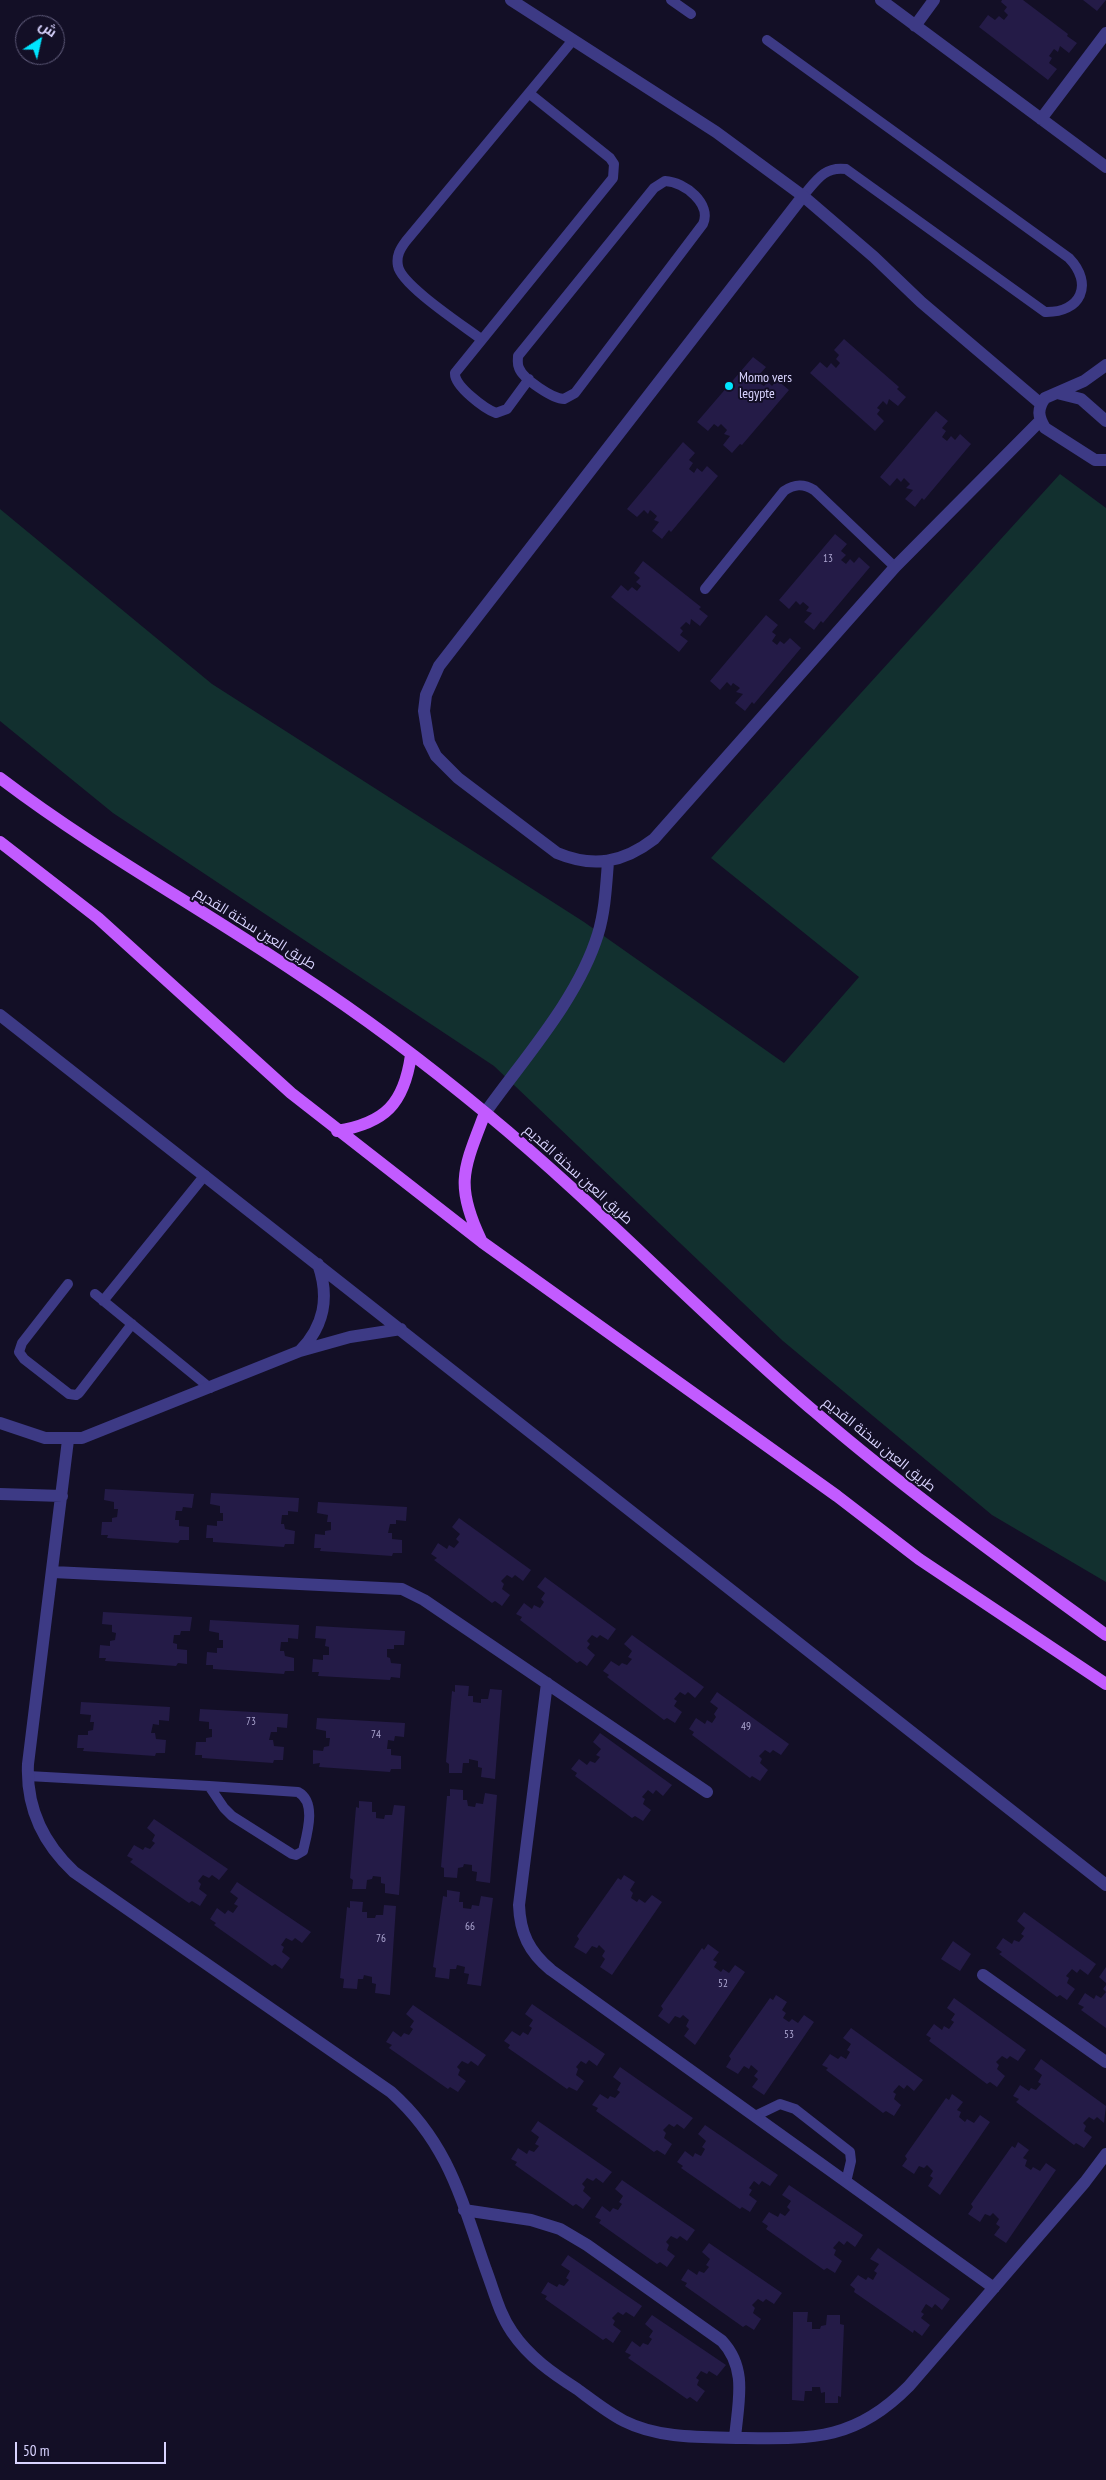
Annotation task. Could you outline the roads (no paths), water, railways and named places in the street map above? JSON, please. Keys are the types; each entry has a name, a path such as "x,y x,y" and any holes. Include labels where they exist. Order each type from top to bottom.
{"main road":[{"name":"طريق العين سخنة القديم","path":"0,778 100,848 302,976 411,1055 485,1113 590,1202 677,1288 815,1412 959,1529 1106,1635"},
{"path":"0,842 98,918 291,1093 482,1242 837,1496 919,1558 1106,1684"},
{"path":"336,1130 360,1127 381,1116 397,1100 408,1078 411,1055"},
{"path":"482,1242 469,1214 463,1191 465,1167 485,1113"}],"street":[{"path":"511,0 716,132 803,196 874,257 921,302 1041,404"},
{"path":"881,0 1106,167"},
{"path":"915,26 934,0"},
{"path":"1041,119 1106,33"},
{"path":"803,196 438,666 426,695 424,711 429,742 446,768 557,853 573,859 590,862 608,862 625,858 640,850 654,839 895,567 1040,421"},
{"path":"1106,365 1084,381 1045,398 1038,412 1040,421 1045,428 1100,460 1106,468"},
{"path":"1057,393 1081,399 1106,421"},
{"path":"485,1113 552,1021 586,964 598,935 605,901 608,862"},
{"path":"0,1015 1106,1885"},
{"path":"300,1351 317,1330 325,1304 325,1290 318,1264"},
{"path":"0,1423 45,1438 68,1440 96,1435 300,1351 350,1337 401,1329"},
{"path":"68,1440 28,1776 32,1807 44,1836 74,1872 391,2092 417,2117 438,2146 450,2171 502,2315 516,2338 534,2358 612,2413 637,2427 665,2434 735,2438 814,2437 834,2433 868,2420 909,2386 1085,2182 1106,2154"},
{"path":"0,1494 62,1496"},
{"path":"53,1572 402,1589 424,1600 707,1792"},
{"path":"547,1683 519,1905 519,1920 530,1948 551,1970 994,2288"},
{"path":"983,1975 1106,2062"},
{"path":"464,2210 531,2220 560,2229 587,2245 722,2341 734,2356 740,2374 735,2438"}],"lane":[{"path":"677,1 691,14"},
{"path":"481,339 407,282 398,267 398,258 406,241 530,94 572,40"},
{"path":"766,40 1069,258 1079,268 1083,282 1080,296 1072,307 1059,313 1045,312 846,169 837,168 821,174 803,196"},
{"path":"529,379 506,409 496,413 456,383 455,374 481,339 613,178 615,171 610,158 530,94"},
{"path":"665,181 672,181 698,199 706,211 703,224 574,393 564,399 558,399 529,379 519,369 518,356 654,188 665,181"},
{"path":"704,589 784,490 796,485 809,487 814,490 895,567"},
{"path":"205,1175 99,1298 210,1388"},
{"path":"68,1284 22,1343 19,1352 24,1359 69,1394 76,1395 79,1393 132,1324"},
{"path":"28,1776 209,1786 298,1792 307,1798 309,1809 303,1851 296,1856 241,1822 224,1808 209,1786"},
{"path":"755,2116 780,2104 795,2109 850,2152 852,2161 846,2182"}],"place":[{"name":"Momo vers legypte","path":"729,386"}]}
